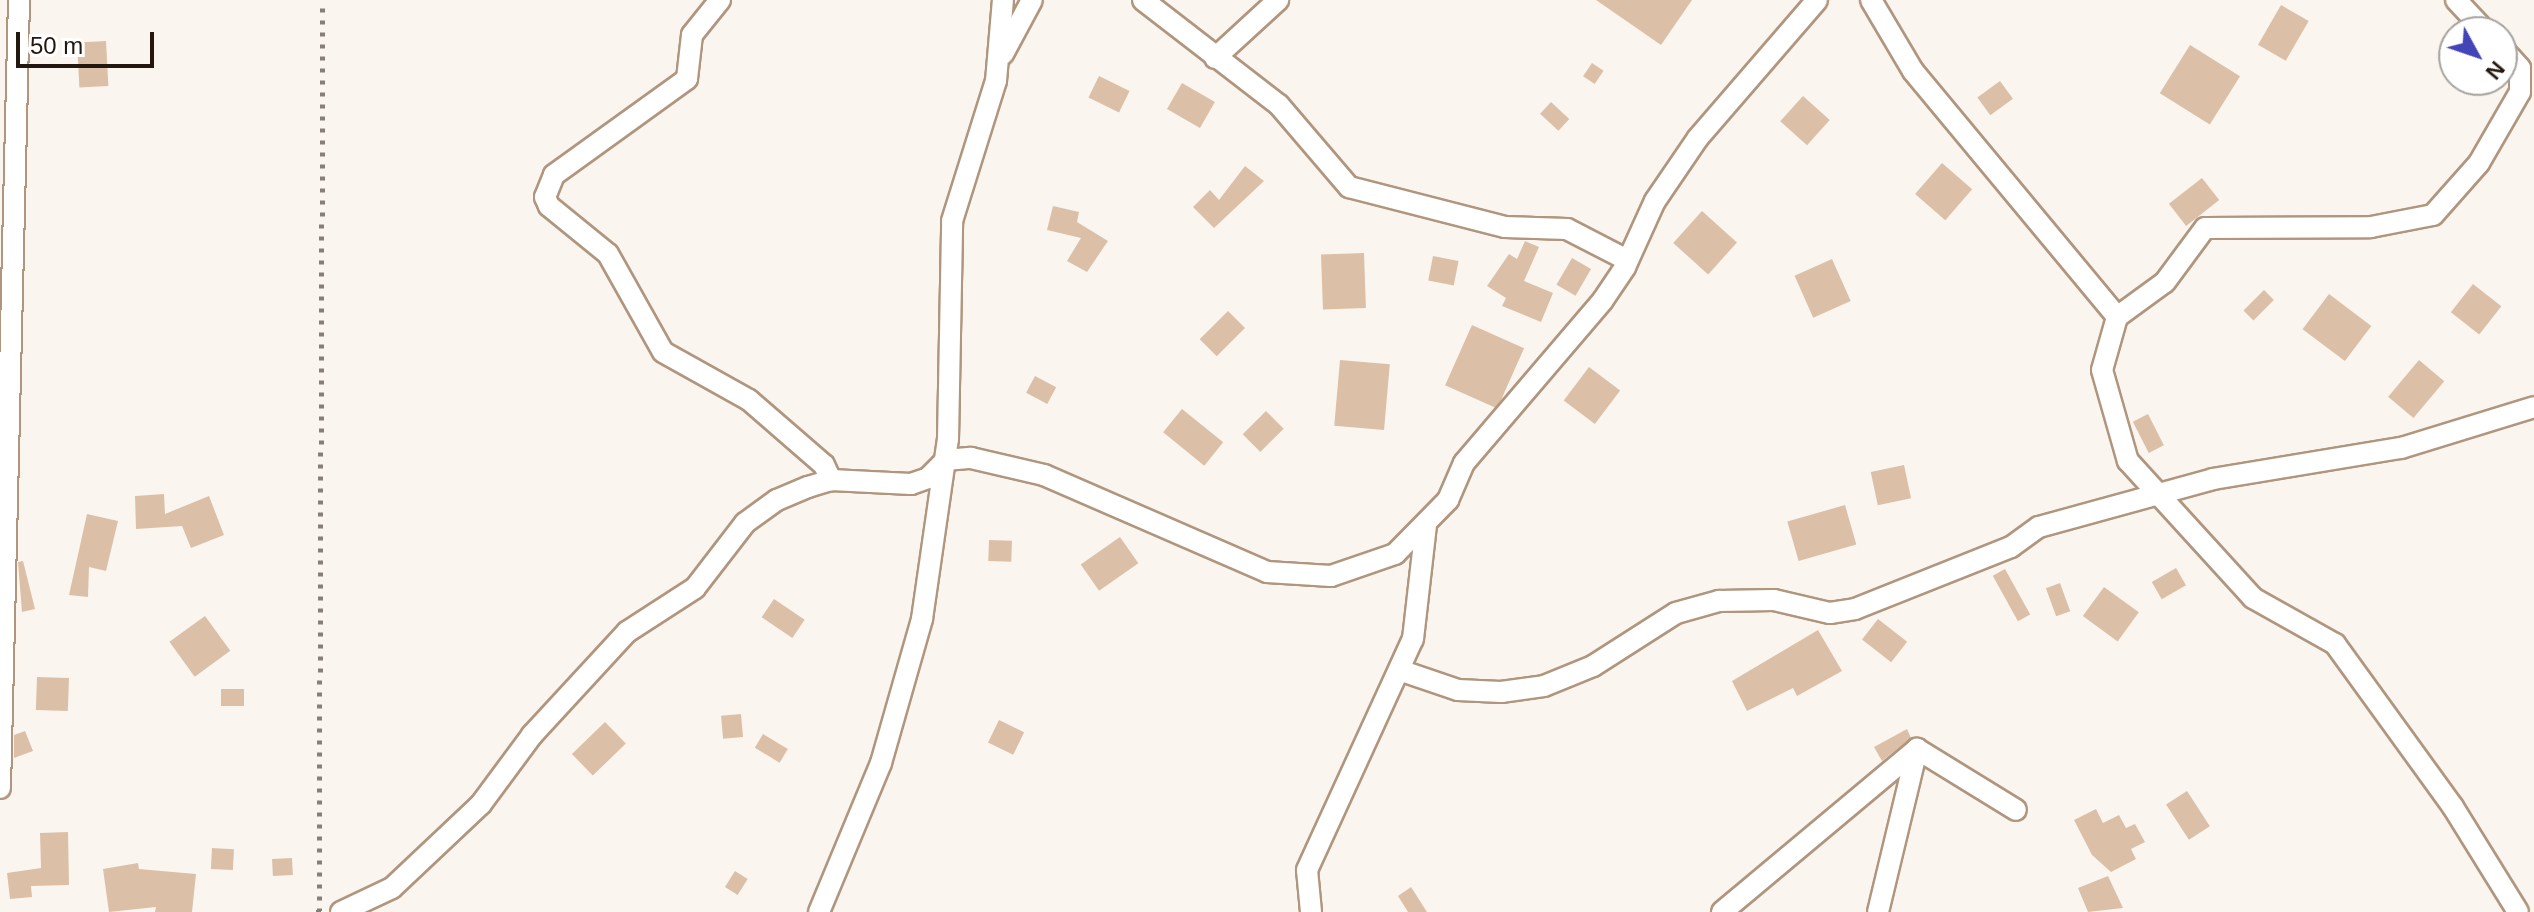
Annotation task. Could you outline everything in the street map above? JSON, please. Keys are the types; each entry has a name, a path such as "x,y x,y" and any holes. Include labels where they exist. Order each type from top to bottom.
{"street":[{"path":"720,0 692,35 687,79 554,175 545,197 549,206 608,254 663,352 749,400 824,465 831,480"},
{"path":"1001,58 1003,0"},
{"path":"819,912 894,726 922,619 946,460 952,221 1001,58 1032,0"},
{"path":"1143,0 1279,105 1349,187 1505,227 1567,229 1627,260"},
{"path":"1215,58 1278,0"},
{"path":"341,912 392,888 470,814 532,735 627,632 695,588 745,523 777,500 831,480 911,484 928,478 946,460 994,461 1037,472 1267,572 1331,576 1361,569 1395,554 1448,500 1464,463 1603,300 1627,260 1655,201 1698,138 1817,0"},
{"path":"1871,0 1913,71 2117,317"},
{"path":"2456,0 2471,16"},
{"path":"0,33 18,10"},
{"path":"0,788 18,10"},
{"path":"2518,66 2518,95"},
{"path":"2518,96 2479,163 2433,215 2371,227 2205,228 2165,282 2117,317 2102,370 2128,461 2155,497 2253,598 2335,644 2453,807 2518,912"},
{"path":"1402,671 1458,690 1501,692 1544,686 1593,666 1676,613 1719,601 1756,598 1830,613 1855,609 2011,547 2039,527 2272,466 2401,448 2534,407"},
{"path":"1311,912 1307,870 1402,671 1418,618 1426,525"},
{"path":"1917,749 2016,810"},
{"path":"1722,912 1917,749"},
{"path":"1878,912 1917,749"}],"building":[{"path":"1596,0 1692,0 1661,45"},
{"path":"2281,5 2309,21 2286,61 2258,45"},
{"path":"106,41 108,86 79,87 77,43"},
{"path":"2190,45 2240,76 2210,125 2160,93"},
{"path":"1592,63 1604,71 1595,84 1583,76"},
{"path":"1099,76 1130,91 1119,112 1088,98"},
{"path":"2000,81 2013,99 1990,115 1977,97"},
{"path":"1182,83 1215,102 1200,128 1167,109"},
{"path":"1803,96 1830,120 1807,145 1780,121"},
{"path":"1551,102 1569,119 1558,131 1540,114"},
{"path":"1942,163 1972,189 1945,220 1915,194"},
{"path":"1245,166 1264,181 1214,228 1193,207 1210,190 1219,200"},
{"path":"2202,178 2219,200 2186,226 2169,204"},
{"path":"1053,206 1079,212 1077,222 1108,241 1087,272 1067,261 1081,238 1047,230"},
{"path":"1702,211 1737,242 1708,274 1673,243"},
{"path":"1525,241 1539,247 1524,281 1553,293 1541,322 1502,306 1506,298 1487,286 1509,254 1517,259"},
{"path":"1364,253 1366,308 1323,309 1321,255"},
{"path":"1433,256 1459,261 1454,286 1428,281"},
{"path":"1572,258 1591,269 1576,296 1556,285"},
{"path":"1832,259 1851,301 1813,318 1795,276"},
{"path":"2473,284 2501,306 2479,335 2451,312"},
{"path":"2264,290 2274,300 2253,320 2243,311"},
{"path":"2329,294 2371,326 2345,361 2303,329"},
{"path":"1228,311 1245,328 1217,356 1200,339"},
{"path":"1472,325 1524,348 1497,408 1445,385"},
{"path":"1340,360 1390,364 1384,430 1334,426"},
{"path":"2419,360 2444,381 2413,418 2388,397"},
{"path":"1589,367 1620,390 1595,424 1564,401"},
{"path":"1035,376 1056,387 1047,404 1026,393"},
{"path":"1182,409 1223,442 1204,466 1163,432"},
{"path":"1266,411 1284,429 1260,452 1243,434"},
{"path":"2148,414 2164,445 2149,453 2133,422"},
{"path":"1904,465 1911,498 1878,505 1871,472"},
{"path":"164,494 165,514 209,496 224,535 191,548 182,526 136,529 135,496"},
{"path":"1845,505 1856,544 1799,561 1787,522"},
{"path":"87,514 118,521 106,571 89,567 88,597 69,595"},
{"path":"1120,537 1138,563 1099,591 1081,565"},
{"path":"989,540 1012,541 1011,562 988,561"},
{"path":"23,561 35,609 22,612 18,562"},
{"path":"2176,568 2186,585 2162,599 2152,582"},
{"path":"2005,569 2030,614 2018,621 1993,576"},
{"path":"2060,583 2070,611 2056,616 2046,588"},
{"path":"2104,587 2139,612 2118,641 2083,616"},
{"path":"774,599 805,620 792,638 762,617"},
{"path":"205,616 230,651 195,677 169,642"},
{"path":"1878,619 1907,642 1891,662 1862,639"},
{"path":"1818,630 1842,671 1797,696 1793,688 1747,711 1732,681"},
{"path":"37,677 69,678 68,711 36,710"},
{"path":"221,689 244,689 244,706 221,706"},
{"path":"741,714 743,737 723,739 721,716"},
{"path":"999,720 1024,732 1013,755 988,742"},
{"path":"605,722 626,744 593,776 572,754"},
{"path":"1907,729 1911,738 1882,761 1874,747"},
{"path":"25,731 33,751 14,758 14,735"},
{"path":"763,734 788,749 780,763 755,748"},
{"path":"2187,791 2210,826 2189,840 2166,805"},
{"path":"2096,809 2103,823 2119,815 2126,828 2135,824 2145,842 2131,849 2136,859 2111,872 2092,855 2074,820"},
{"path":"68,832 69,885 31,886 32,897 10,899 7,873 41,868 40,833"},
{"path":"212,848 234,849 233,870 211,869"},
{"path":"292,858 293,875 273,876 272,859"},
{"path":"138,863 139,869 196,874 192,912 155,912 156,907 109,912 103,869"},
{"path":"735,871 748,879 738,895 725,887"},
{"path":"2108,876 2123,908 2088,912 2078,888"},
{"path":"1411,887 1427,912 1408,912 1398,896"}],"railway":[{"path":"319,912 323,0"}]}
